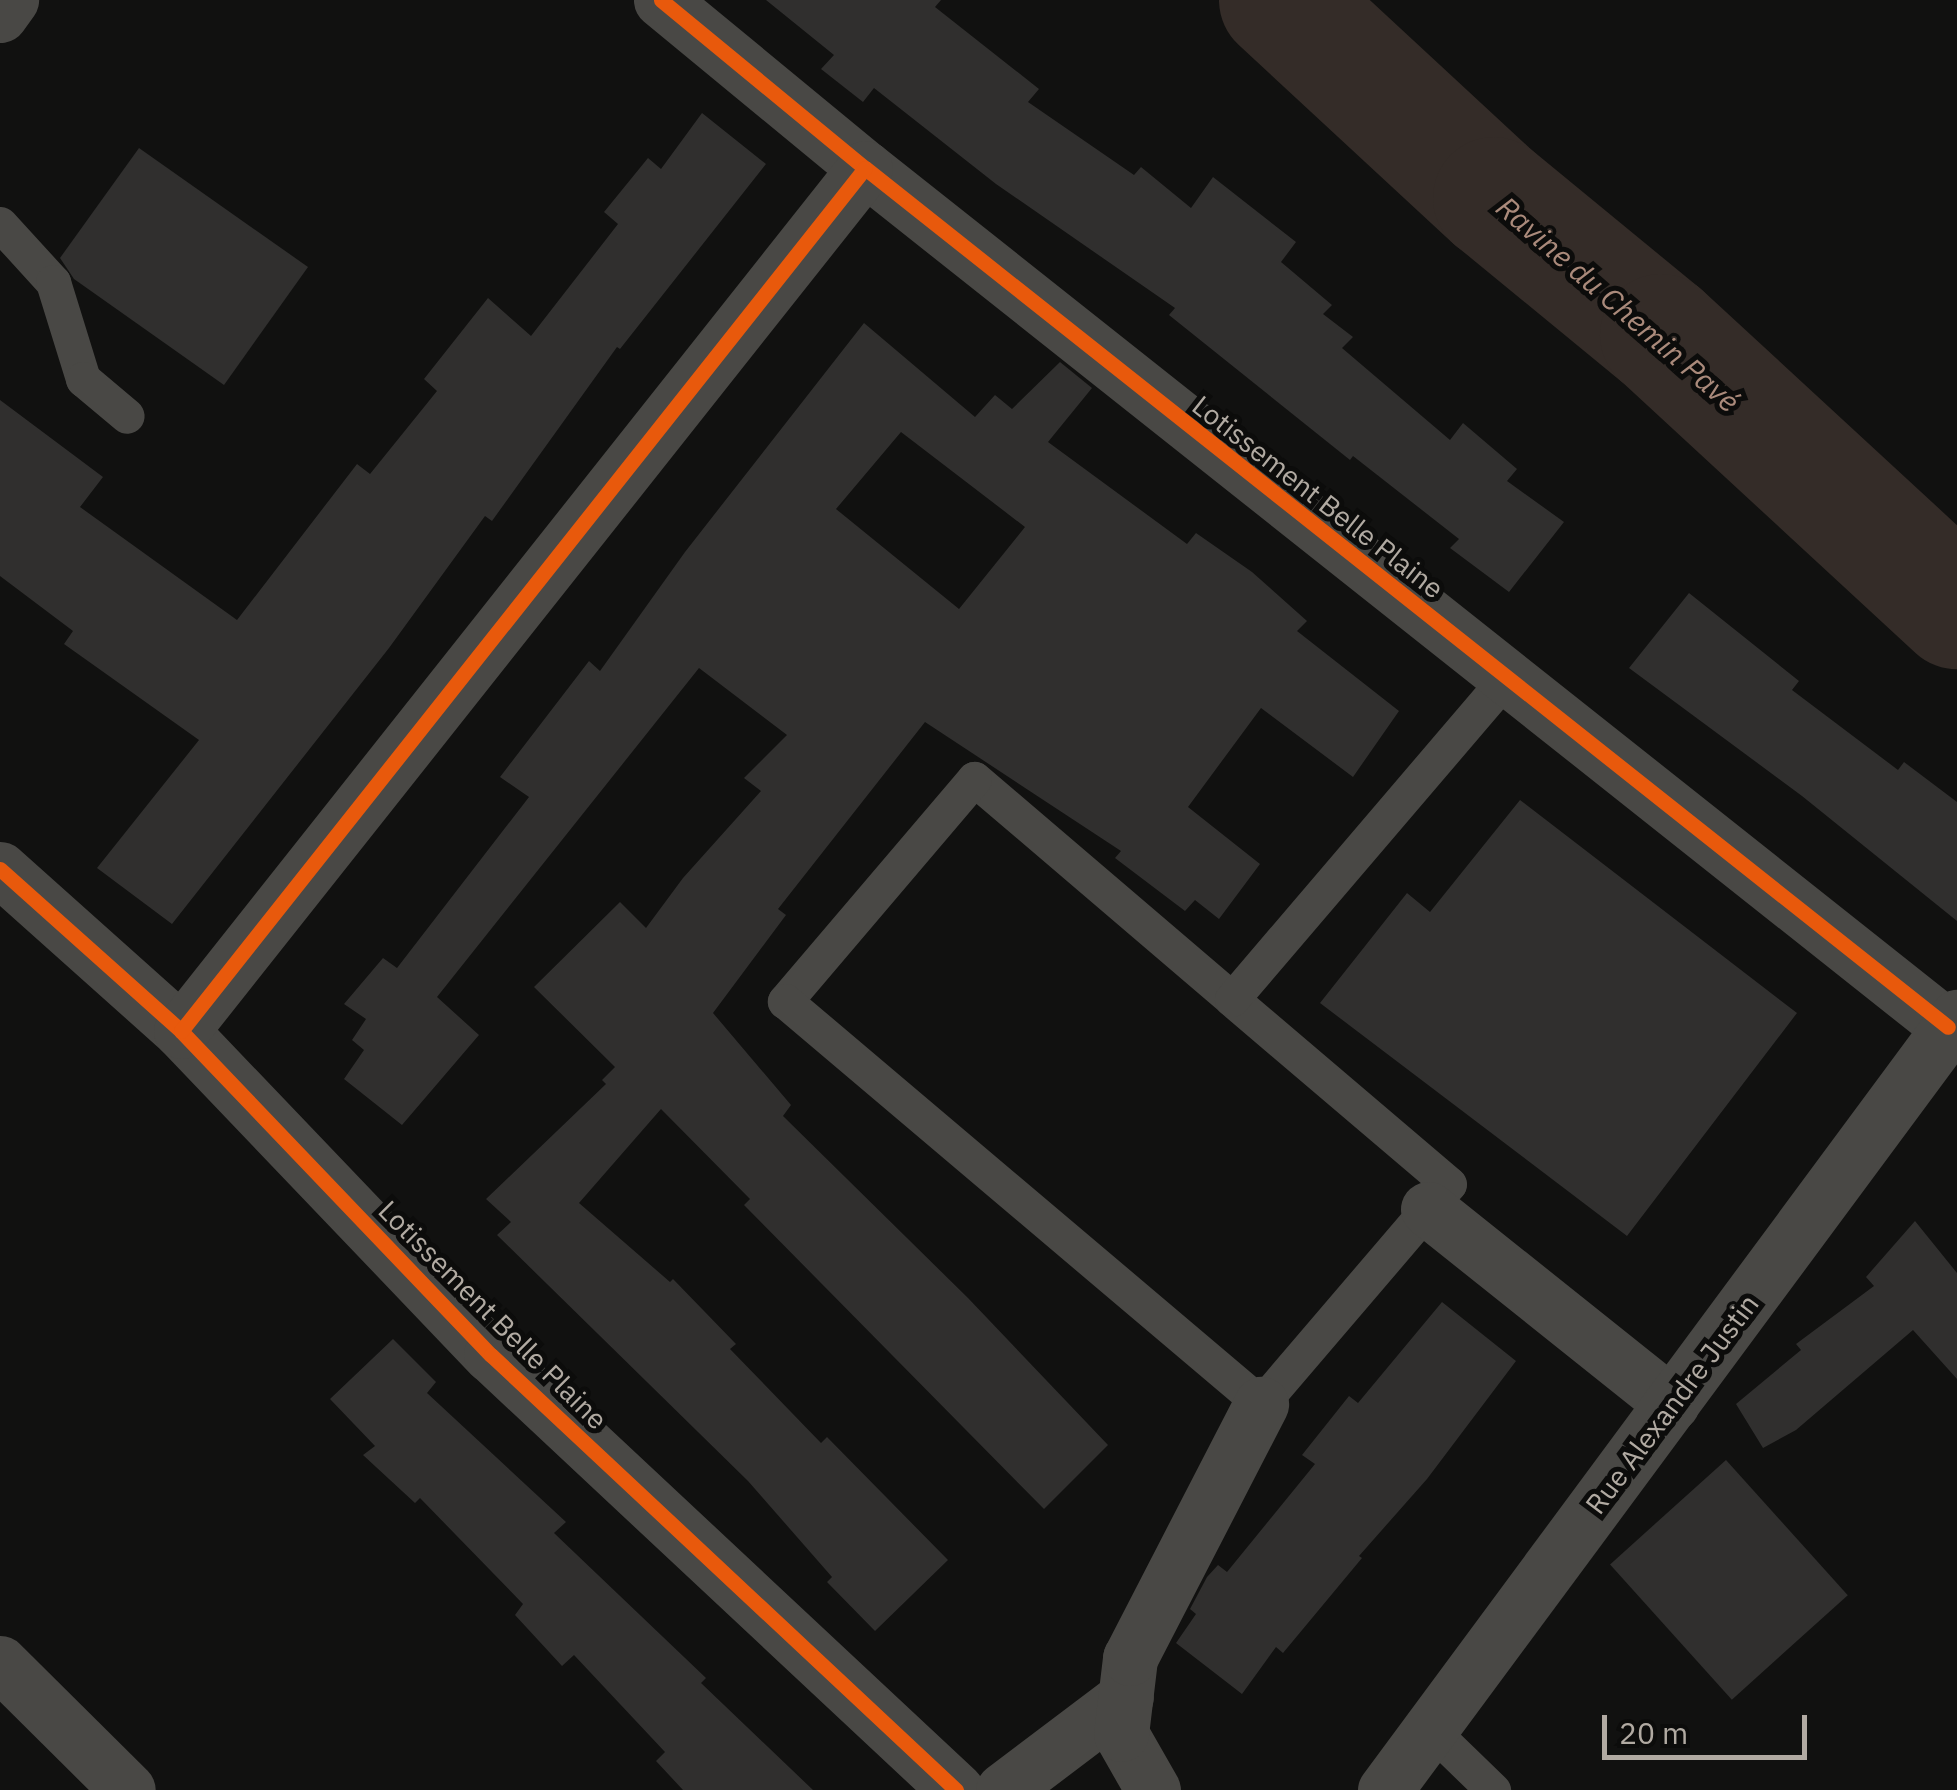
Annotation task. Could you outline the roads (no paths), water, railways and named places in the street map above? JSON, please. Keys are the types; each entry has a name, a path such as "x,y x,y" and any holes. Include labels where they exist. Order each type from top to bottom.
{"street":[{"path":"0,15 11,0"},
{"name":"Lotissement Belle Plaine","path":"661,0 864,168 1506,678 1953,1022"},
{"path":"181,1032 864,168"},
{"name":"Lotissement Belle Plaine","path":"0,869 181,1032 491,1354 956,1790"},
{"name":"Rue Alexandre Justin","path":"1385,1790 1953,1022"},
{"path":"1428,1209 1672,1404"},
{"path":"1153,1790 1121,1734 1130,1658 1260,1404"},
{"path":"0,1663 99,1781"},
{"path":"1003,1790 1126,1697"}],"lane":[{"path":"0,224 53,282 83,379 127,416"},
{"path":"1232,999 1506,678"},
{"path":"974,779 1232,999 1450,1184 1260,1404 784,1000 974,779"},
{"path":"1430,1729 1493,1790"}],"waterway":[{"name":"Ravine du Chemin Pavé","path":"1280,0 1494,198 1661,335 1957,608"}]}
